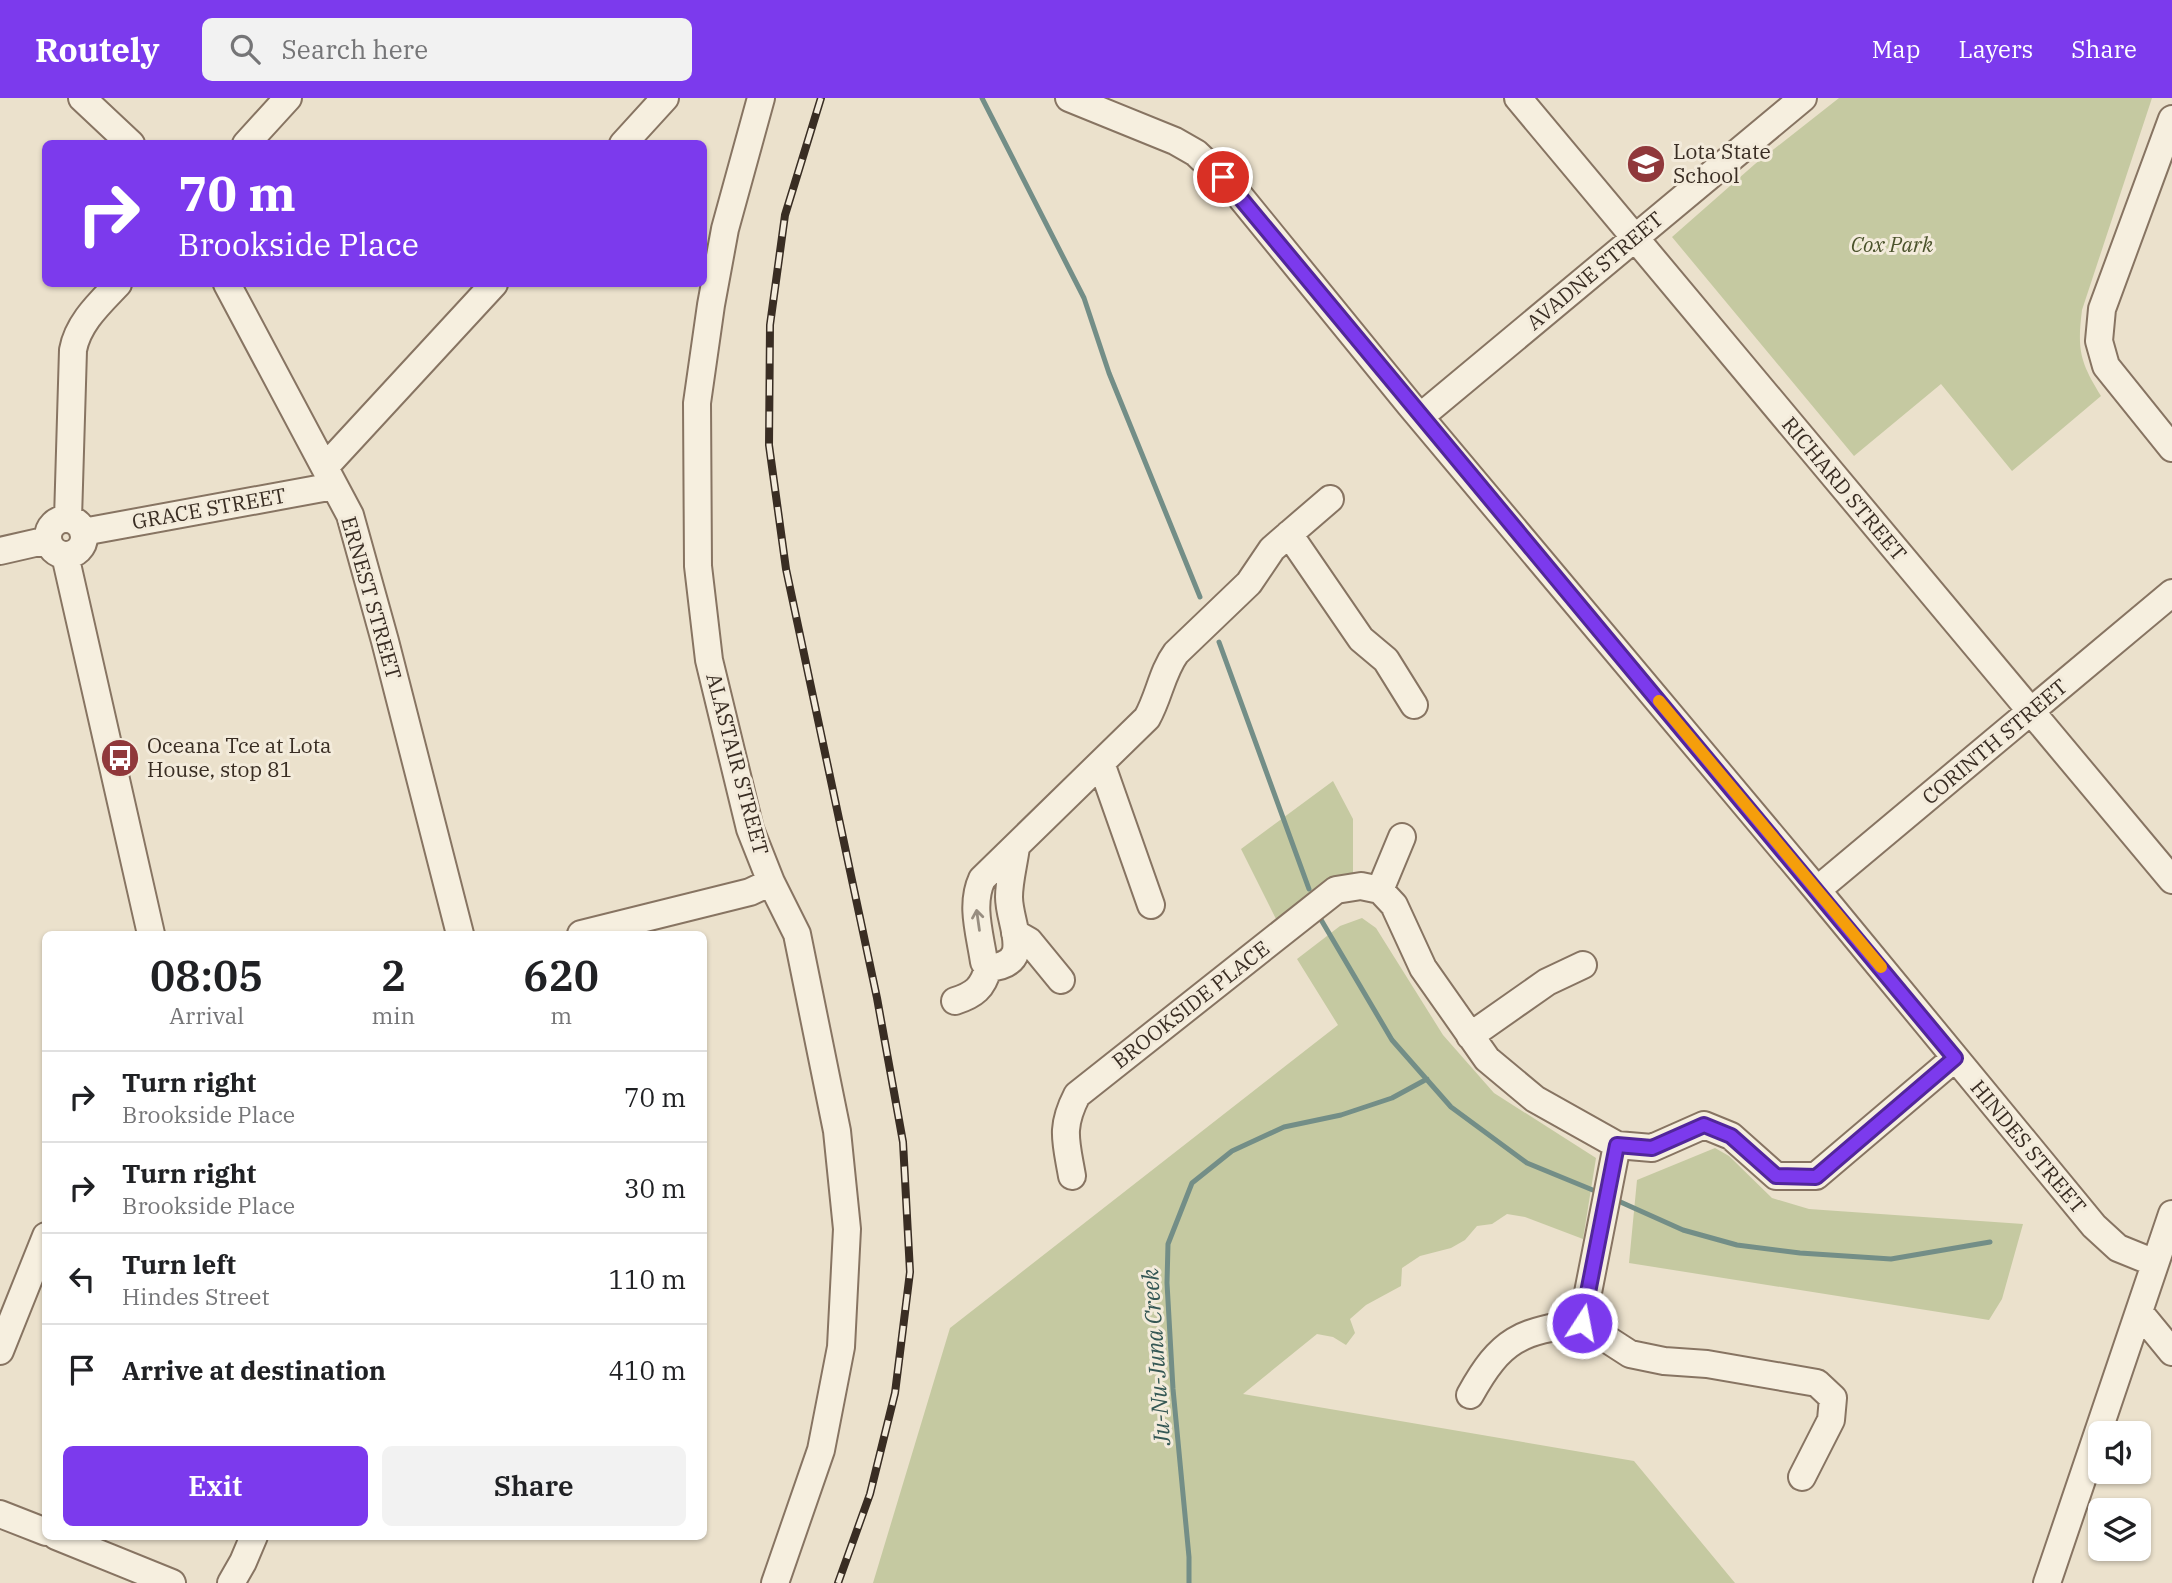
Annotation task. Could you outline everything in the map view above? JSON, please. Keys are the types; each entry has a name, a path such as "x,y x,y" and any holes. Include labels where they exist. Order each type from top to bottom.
{"street":[{"path":"82,98 127,140"},
{"path":"250,140 288,98"},
{"path":"627,140 665,98"},
{"name":"ALASTAIR STREET","path":"761,98 725,229 699,390 698,566 709,660 750,829 771,882 797,934 837,1131 847,1229 841,1347 821,1450 775,1583"},
{"name":"HINDES STREET","path":"1069,98 1175,141 1196,153 1234,189 1420,417 1818,890 2094,1226 2118,1248 2155,1263"},
{"name":"RICHARD STREET","path":"1518,98 2172,880"},
{"name":"AVADNE STREET","path":"1420,417 1803,98"},
{"path":"2172,119 2102,309 2099,341 2105,366 2172,448"},
{"path":"115,287 83,322 76,335 73,351 76,525 54,524 50,528 66,571 150,931"},
{"name":"ERNEST STREET","path":"229,287 350,515 459,931"},
{"path":"329,476 491,287"},
{"name":"GRACE STREET","path":"76,525 329,476"},
{"path":"955,1001 970,996 984,984 988,968 984,962 978,922 977,890 982,879 1147,718 1155,704 1169,663 1176,653 1249,583 1272,549 1329,499"},
{"path":"1289,534 1361,639 1386,660 1415,705"},
{"path":"0,551 56,548"},
{"name":"CORINTH STREET","path":"1818,890 2172,593"},
{"path":"1101,763 1151,905"},
{"path":"1402,836 1380,890 1394,905 1423,968 1470,1036 1487,1059 1535,1099 1617,1145 1652,1148 1704,1125 1731,1136 1776,1176 1816,1177 1955,1058"},
{"path":"988,968 1000,967 1014,956 1018,947 1009,898 1016,847"},
{"path":"593,931 750,892 771,882"},
{"name":"BROOKSIDE PLACE","path":"1072,1176 1064,1130 1068,1113 1077,1095 1336,890 1361,886 1380,890"},
{"path":"1015,933 1029,941 1061,980"},
{"path":"1470,1036 1537,988 1583,965"},
{"path":"1582,1323 1617,1145"},
{"path":"2047,1583 2172,1214"},
{"path":"0,1351 42,1246"},
{"path":"2140,1313 2172,1352"},
{"path":"1470,1395 1498,1352 1519,1338 1545,1328 1582,1323 1630,1354 1817,1383 1833,1398 1831,1420 1802,1476"},
{"path":"0,1514 42,1530"},
{"path":"66,1540 172,1583"},
{"path":"231,1583 252,1540"}],"green space":[{"name":"Cox Park","path":"1839,98 2152,98 2082,310 2080,346 2088,374 2101,396 2012,471 1941,384 1854,456 1672,237 1755,164"},
{"path":"1333,781 1353,819 1353,878 1277,921 1241,849"},
{"path":"1362,918 1376,928 1443,1035 1494,1093 1596,1158 1583,1239 1525,1217 1507,1214 1492,1224 1477,1226 1465,1240 1451,1248 1420,1256 1402,1268 1401,1286 1366,1305 1350,1319 1355,1333 1346,1345 1333,1337 1317,1334 1243,1394 1634,1461 1735,1583 873,1583 950,1328 1338,1025 1297,959 1340,926"},
{"path":"1715,1148 1729,1156 1772,1198 1809,1209 2023,1224 2002,1299 1989,1320 1629,1263 1637,1180"}],"waterway":[{"path":"982,98 1084,298 1109,373 1200,597"},
{"path":"1219,642 1309,889"},
{"path":"1320,918 1392,1040 1451,1107 1527,1163 1600,1193"},
{"name":"Ju-Nu-Juna Creek","path":"1189,1583 1167,1283 1168,1244 1192,1183 1232,1151 1284,1127 1341,1115 1392,1098 1427,1079"},
{"path":"1616,1200 1683,1230 1737,1245 1800,1253 1891,1259 1990,1242"}],"railway":[{"path":"821,98 785,215 770,325 769,445 786,569 877,998 903,1142 910,1272 895,1393 870,1494 838,1583"}],"slow traffic":[{"path":"1659,701 1881,967"}],"place":[{"name":"Lota State School","path":"1646,164"},
{"name":"Oceana Tce at Lota House, stop 81","path":"120,758"}],"route":[{"path":"1223,177 1955,1058 1816,1177 1776,1176 1731,1136 1704,1125 1652,1148 1617,1145 1582,1323"}]}
